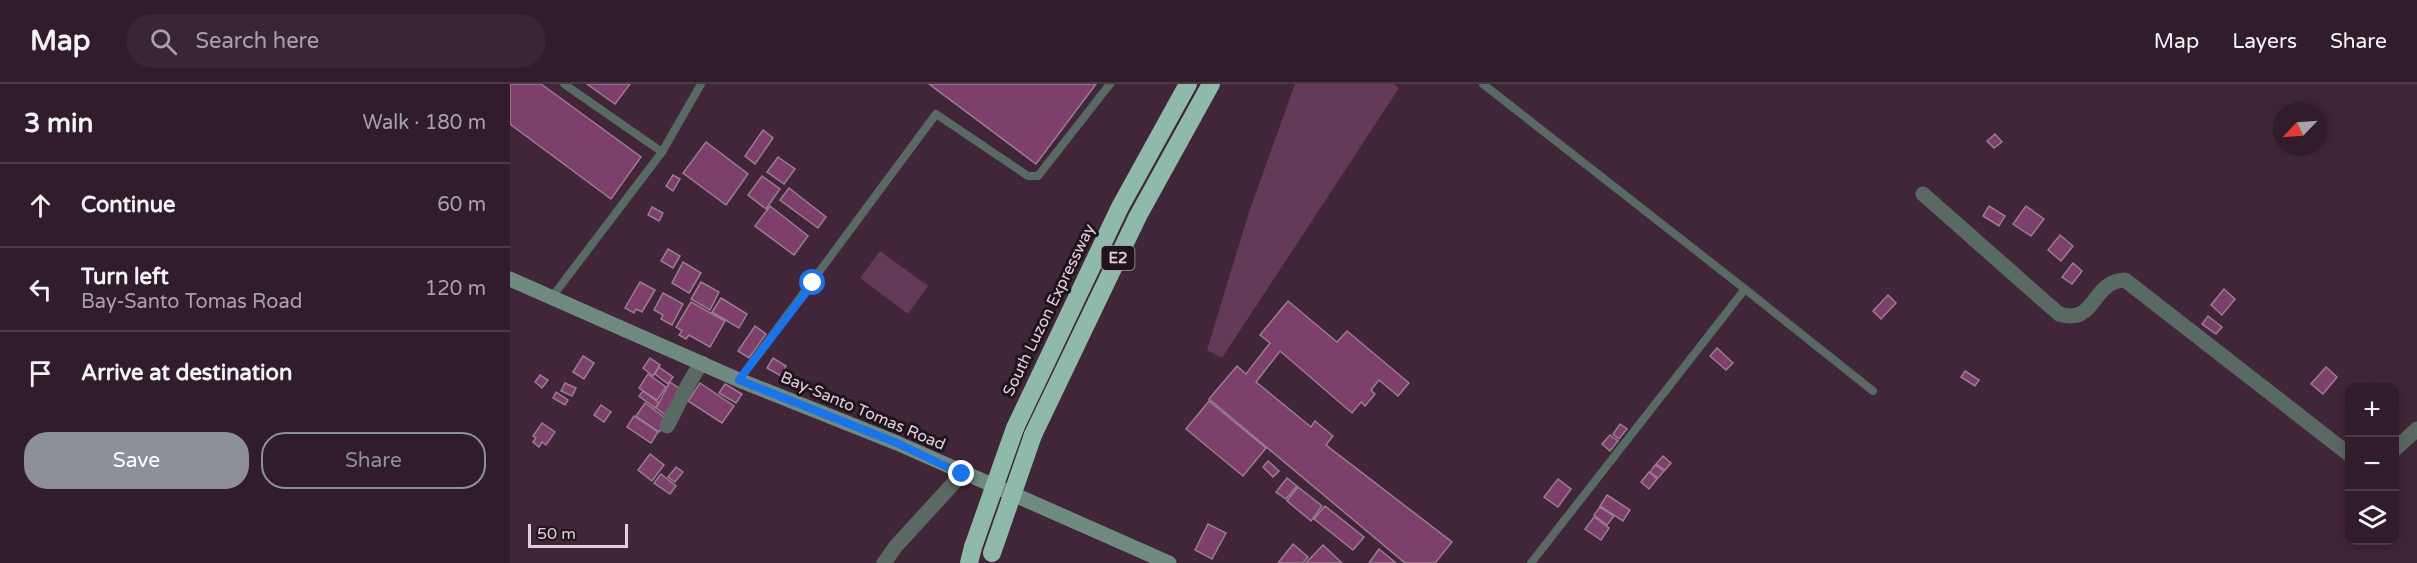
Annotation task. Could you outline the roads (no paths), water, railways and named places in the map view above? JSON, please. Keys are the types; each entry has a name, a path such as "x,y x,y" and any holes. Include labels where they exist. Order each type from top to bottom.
{"highway":[{"name":"South Luzon Expressway","path":"971,555 1015,428 1120,207 1188,84"},
{"name":"E2","path":"991,558 1033,435 1138,216 1211,84"}],"main road":[{"name":"Bay-Santo Tomas Road","path":"510,279 739,380 897,443 962,474 1169,563"}],"street":[{"path":"1923,194 2059,314 2072,318 2082,315 2105,287 2114,280 2125,280 2345,452"},
{"path":"667,426 682,400 691,377 702,363"},
{"path":"2399,445 2417,429"},
{"path":"884,563 896,546 962,474"}],"lane":[{"path":"564,84 662,152"},
{"path":"552,297 662,152 701,84"},
{"path":"739,380 936,114 1028,176 1038,176 1110,84"},
{"path":"1483,84 1873,391"},
{"path":"1530,563 1745,289"}]}
